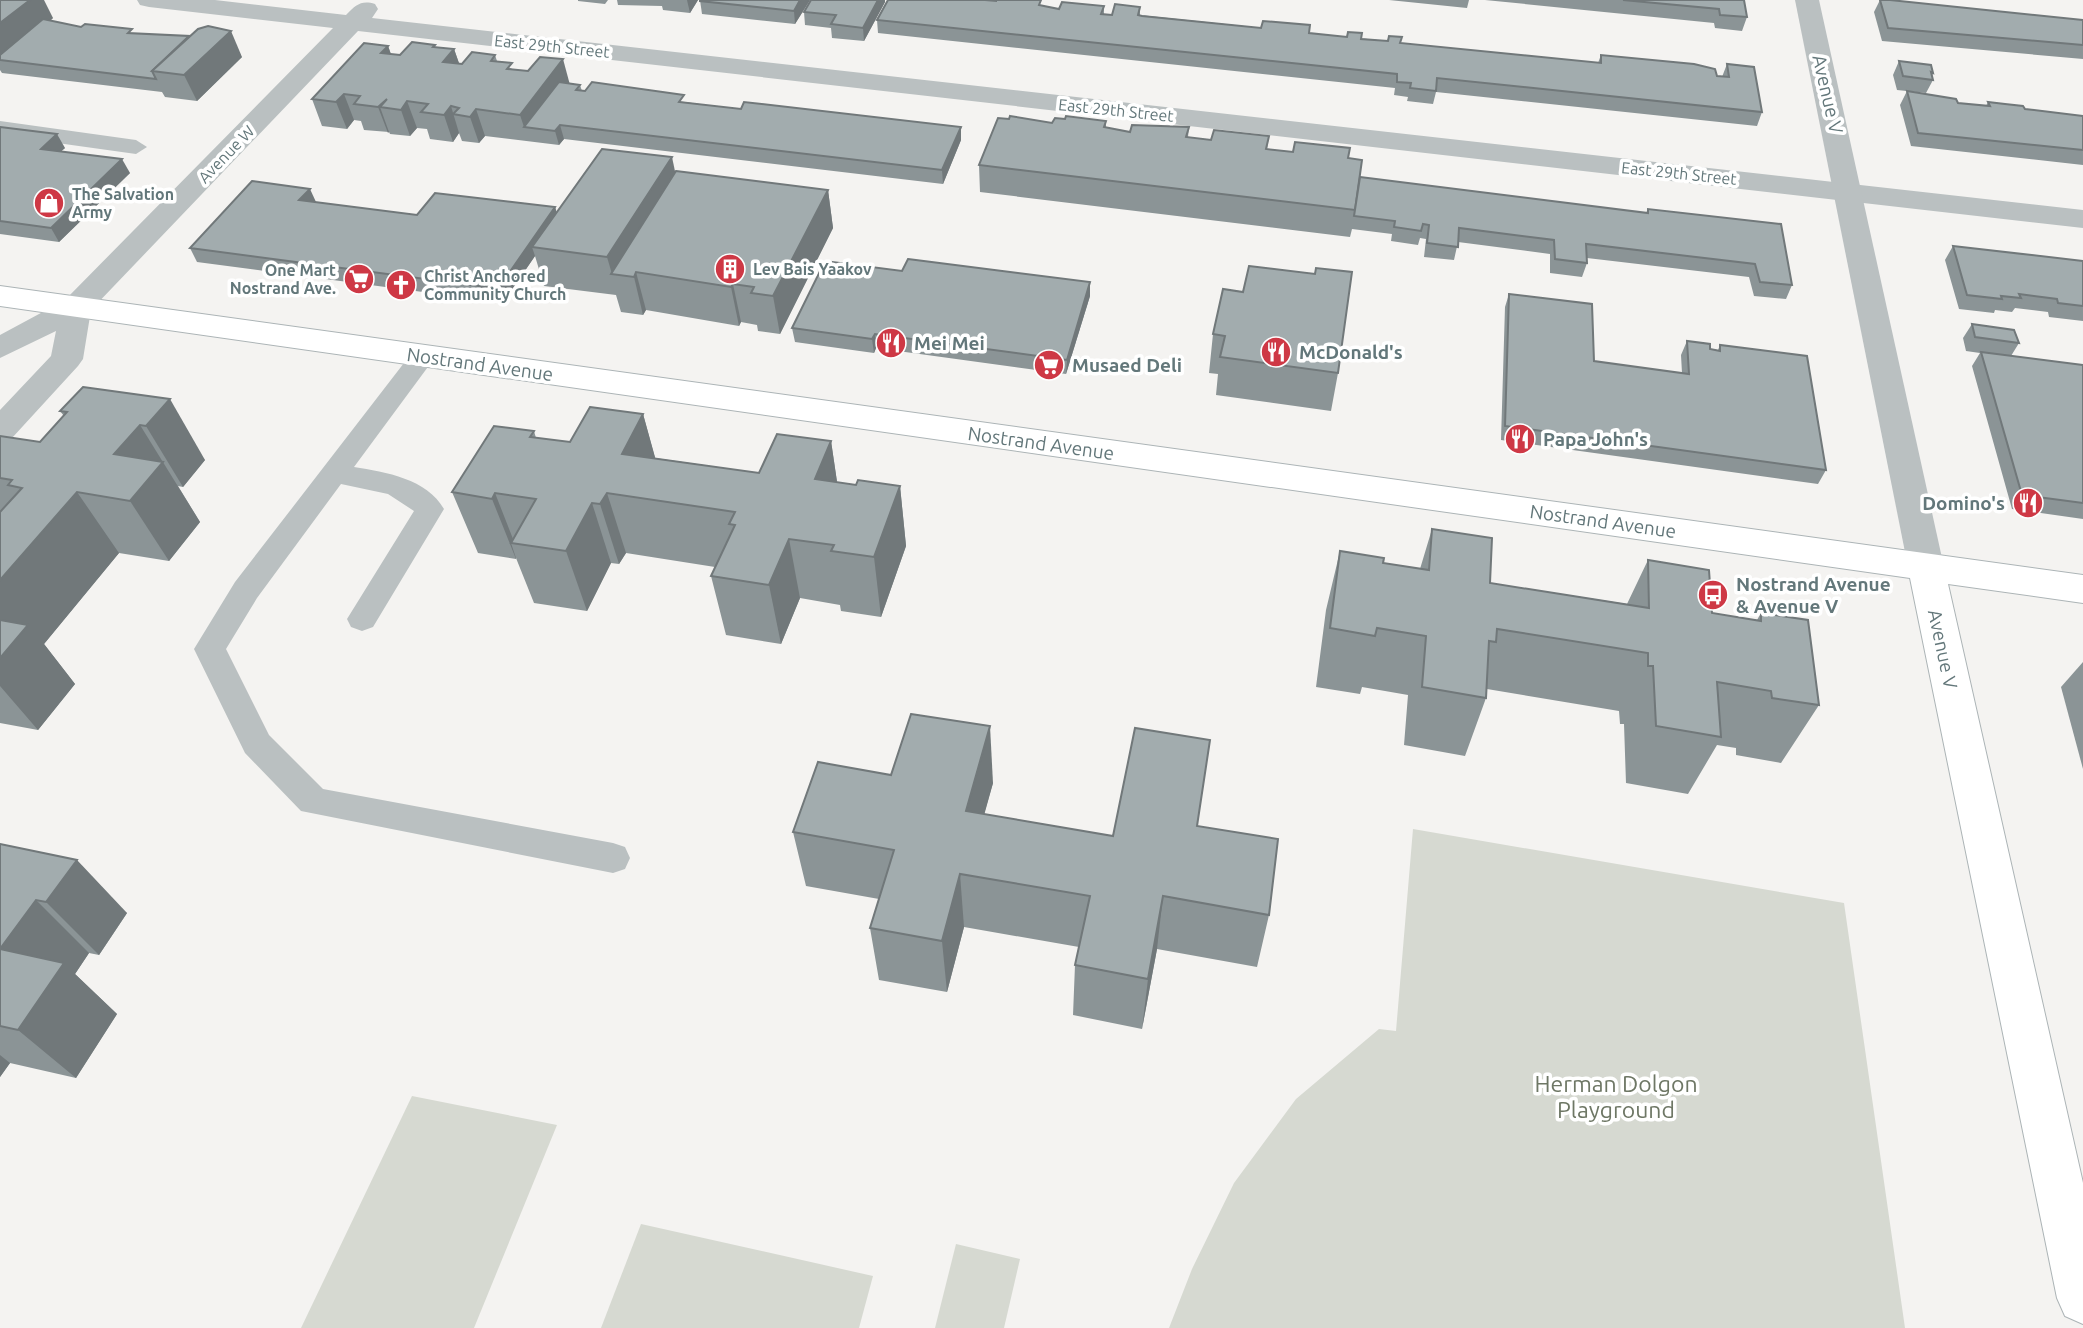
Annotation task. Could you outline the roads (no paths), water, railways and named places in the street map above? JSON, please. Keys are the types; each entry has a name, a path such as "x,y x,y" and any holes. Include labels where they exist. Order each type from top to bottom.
{"main road":[{"name":"Nostrand Avenue","path":"0,296 2083,589"},
{"name":"Avenue V","path":"1926,567 2073,1209 2083,1298"}],"street":[{"name":"East 29th Street","path":"149,0 2083,219"},
{"name":"Avenue W","path":"0,348 76,307 375,0"},
{"name":"Avenue V","path":"1807,0 1850,193 1926,567"},
{"path":"0,430 67,359 76,307"}],"lane":[{"path":"0,128 136,148"},
{"path":"423,356 246,590 210,649 257,744 313,801 613,858"},
{"path":"334,473 405,488 430,509 362,619"}],"place":[{"name":"The Salvation Army","path":"49,203"},
{"name":"Lev Bais Yaakov","path":"730,269"},
{"name":"One Mart Nostrand Ave.","path":"359,279"},
{"name":"Christ Anchored Community Church","path":"401,285"},
{"name":"Mei Mei","path":"891,343"},
{"name":"McDonald's","path":"1276,352"},
{"name":"Musaed Deli","path":"1049,365"},
{"name":"Papa John's","path":"1520,439"},
{"name":"Domino's","path":"2028,503"},
{"name":"Nostrand Avenue & Avenue V","path":"1713,595"}],"park label":[{"name":"Herman Dolgon Playground","path":"1616,1097"}]}
